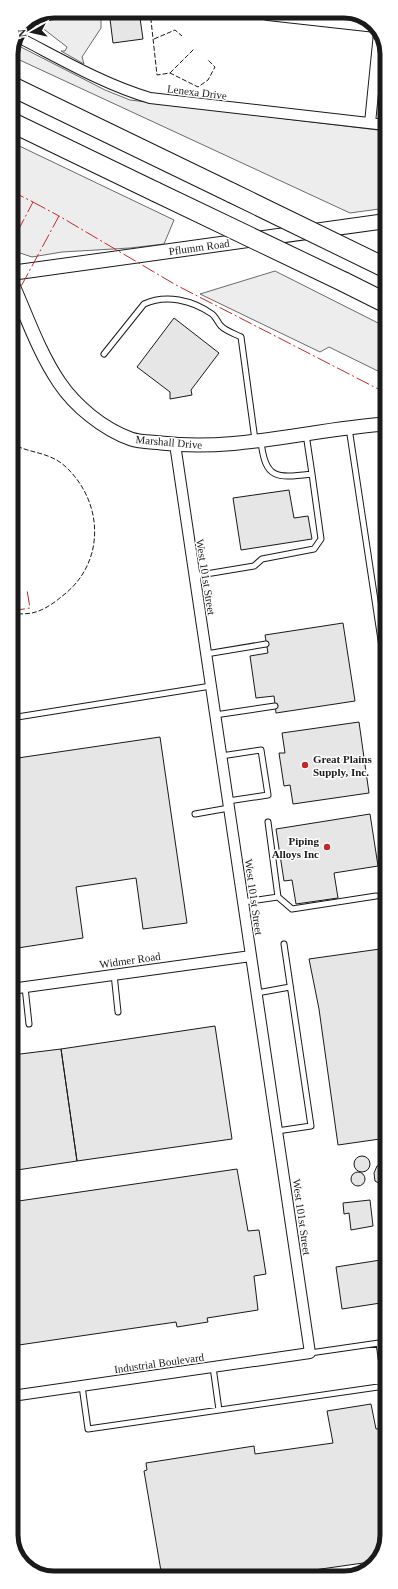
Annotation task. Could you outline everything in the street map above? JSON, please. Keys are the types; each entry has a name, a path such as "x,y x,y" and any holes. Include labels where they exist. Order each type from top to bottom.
{"highway":[{"path":"18,89 380,265"},
{"path":"18,125 380,300"}],"main road":[{"name":"Pflumm Road","path":"18,272 380,222"}],"street":[{"path":"295,18 366,26"},
{"name":"Lenexa Drive","path":"22,39 103,81 150,98 380,124"},
{"path":"370,123 378,43"},
{"name":"Marshall Drive","path":"18,297 46,360 59,382 74,400 93,417 121,434 133,439 175,444 218,446 380,425"},
{"name":"West 101st Street","path":"175,444 310,1353"},
{"name":"Widmer Road","path":"18,988 251,956"},
{"name":"Industrial Boulevard","path":"18,1395 310,1353"}],"lane":[{"path":"104,354 144,304 153,300 168,299 182,300 198,306 213,315 222,327 240,337 258,440 266,465 272,473 282,476 312,474"},
{"path":"349,428 380,633"},
{"path":"194,576 254,566 262,559 314,549 321,539 306,434"},
{"path":"206,654 266,644"},
{"path":"18,717 211,686"},
{"path":"215,715 275,706"},
{"path":"195,814 268,795 261,750 221,756"},
{"path":"268,822 278,897 292,909 376,896"},
{"path":"243,902 278,897"},
{"path":"277,1132 311,1126 284,944"},
{"path":"114,974 118,1012"},
{"path":"25,987 30,1024"},
{"path":"257,993 290,987"},
{"path":"310,1353 379,1344 380,1351"},
{"path":"213,1367 219,1410"},
{"path":"82,1386 88,1429 380,1387"}],"shaded area":[{"path":"54,18 101,18 101,28 82,57 84,64 61,51 65,51 67,47 36,23"},
{"path":"19,46 105,90 130,100 380,130 380,209 350,213 18,59"},
{"path":"18,145 174,220 164,244 130,248 62,252 32,257 18,251"},
{"path":"275,271 380,324 380,372 329,347 320,352 200,294"}],"building":[{"path":"110,18 140,18 143,39 113,43"},
{"path":"174,318 219,353 191,390 192,395 170,399 170,392 137,367"},
{"path":"289,490 294,518 308,516 312,539 241,550 233,498"},
{"path":"343,623 355,701 276,713 274,696 256,698 250,656 268,653 265,635"},
{"path":"359,722 369,793 293,804 290,785 284,786 279,753 285,753 282,733"},
{"path":"160,737 187,923 143,929 136,878 76,887 83,938 18,948 18,758"},
{"name":"Piping Alloys Inc","path":"370,814 378,866 334,873 338,898 296,904 292,880 284,881 276,829"},
{"path":"380,949 380,1139 338,1145 319,1009 309,959"},
{"path":"215,1026 232,1139 77,1161 61,1049"},
{"path":"61,1049 77,1161 18,1170 18,1054"},
{"path":"362,1156 368,1158 370,1164 368,1170 362,1172 356,1170 354,1164 356,1158"},
{"path":"380,1165 380,1184 375,1181 374,1173 377,1166"},
{"path":"237,1169 248,1231 259,1230 266,1274 254,1276 258,1310 207,1318 208,1322 177,1327 176,1322 18,1345 18,1201"},
{"path":"358,1172 363,1174 365,1179 363,1184 358,1186 353,1184 351,1179 353,1174"},
{"path":"370,1200 373,1226 351,1230 349,1213 344,1214 343,1203"},
{"path":"380,1260 380,1303 342,1309 336,1267"},
{"path":"371,1404 376,1429 380,1429 380,1540 373,1557 366,1562 307,1571 161,1571 144,1471 147,1470 146,1463 254,1446 255,1454 333,1443 327,1411"}],"fence":[{"path":"151,18 157,75 170,73 198,87 208,80 215,67 207,59"},
{"path":"154,39 175,30 182,36"},
{"path":"170,73 194,49"},
{"path":"18,447 46,455 66,467 79,482 88,498 93,516 95,534 92,552 86,568 75,584 58,600 40,611 18,614"}],"power":[{"path":"18,194 33,202 18,231"},
{"path":"33,202 59,216"},
{"path":"18,292 59,216 176,285 380,390"},
{"path":"18,610 30,608 27,590"}],"place":[{"name":"Great Plains Supply, Inc.","path":"305,765"},
{"name":"Piping Alloys Inc","path":"327,847"}]}
